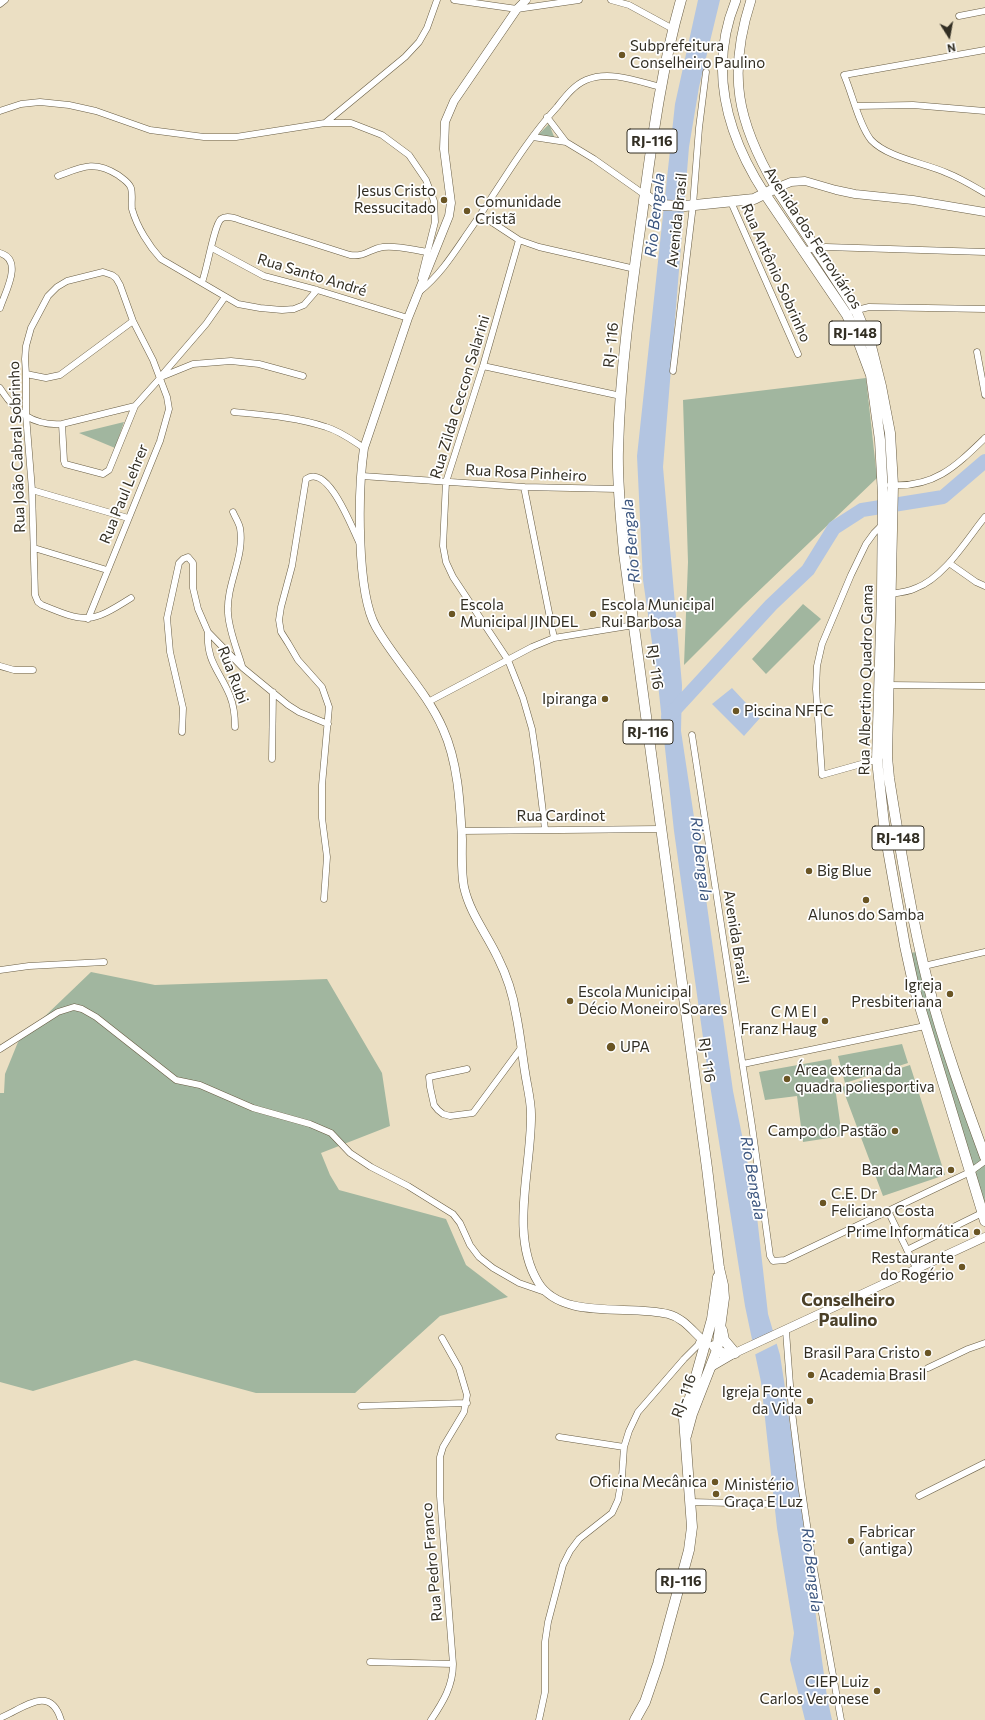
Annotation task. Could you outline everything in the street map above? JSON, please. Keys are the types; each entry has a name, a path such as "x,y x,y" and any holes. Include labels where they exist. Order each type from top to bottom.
{"main road":[{"name":"RJ- 116","path":"681,0 660,87 635,269 621,396 618,451 618,489 624,552 707,1168 719,1268 723,1285 721,1327 717,1350 692,1414 686,1436"},
{"name":"Avenida dos Ferroviários","path":"736,0 730,14 725,38 722,80 729,120 753,174 765,194 851,313"},
{"name":"RJ-148","path":"751,0 743,24 738,48 737,74 739,98 750,138 759,160 816,248 851,313 871,346 881,386 890,433 888,490"},
{"path":"645,194 659,205 689,205 731,202 754,198 776,188"},
{"path":"888,490 889,513"},
{"name":"Rua Albertino Quadro Gama","path":"889,513 883,524 888,685 887,757 898,840 918,944 924,966 949,1052 985,1157"},
{"name":"Rua Albertino Quadro Gama","path":"889,513 877,760 883,817 905,946 914,987 984,1217"},
{"path":"905,946 918,944"},
{"name":"RJ- 116","path":"686,1436 684,1419 703,1340 710,1328 714,1310 719,1268"},
{"path":"721,1327 724,1340 739,1352"},
{"path":"710,1328 711,1338 717,1350 726,1355 739,1352"},
{"path":"693,1386 699,1376 711,1367"},
{"name":"RJ-116","path":"635,1720 644,1702 658,1664 689,1550 692,1527 686,1436"}],"street":[{"path":"0,4 5,0"},
{"path":"325,123 405,56 419,42 427,28 436,0"},
{"path":"454,0 517,9 578,0"},
{"path":"526,0 517,9 454,101 445,122 444,149 451,203 449,216 417,293 364,448 361,545 363,582 370,614 379,632 428,702 444,729 452,754 456,778 462,831 463,884 469,906 498,958 510,984 517,1015 531,1111 531,1140 525,1201 524,1236 529,1264 537,1281 545,1292"},
{"path":"611,0 628,5 673,29"},
{"path":"959,16 985,10"},
{"path":"985,50 844,75 864,128 872,140 885,150 946,172 985,193"},
{"name":"Avenida Brasil","path":"673,371 689,205 706,72"},
{"path":"417,293 441,272 481,215 515,161 547,117 573,88 585,80 602,76 626,78 660,87"},
{"path":"0,111 21,104 40,102 70,105 96,111 150,130 204,137 236,137 325,123 351,123 382,135 409,156 426,180 434,201 435,222 417,293"},
{"path":"856,106 913,105 985,111"},
{"path":"547,117 566,142 645,194"},
{"path":"533,137 566,142"},
{"path":"58,176 80,167 93,165 106,168 124,179 131,188 132,208 138,226 155,253 161,259 238,304 282,310 294,309 304,305 317,290"},
{"path":"776,188 791,182 805,180 836,190 855,194 913,200 985,212"},
{"name":"Rua Antônio Sobrinho","path":"731,202 798,354"},
{"path":"481,215 519,240 540,247 635,269"},
{"path":"202,282 218,223 221,219 229,217 350,255 364,255 383,247 427,252"},
{"name":"Rua Zilda Ceccon Salarini","path":"519,240 483,366 446,482 443,546 446,562 453,577 508,660 523,698 532,729 545,829"},
{"name":"Rua Santo André","path":"212,248 256,273 408,318"},
{"path":"805,250 816,248 985,252"},
{"path":"0,253 8,256 12,269 0,308"},
{"name":"Rua João Cabral Sobrinho","path":"88,619 76,618 42,605 38,602 34,595 32,490 26,415 25,359 31,328 48,296 57,287 67,281 103,272 112,275 116,278 120,285 133,321 153,360 160,378"},
{"path":"62,424 65,464 103,474 109,470 135,406 206,324 225,297"},
{"path":"851,313 869,307 985,308"},
{"path":"26,374 46,378 60,375 133,321"},
{"path":"978,352 985,395"},
{"path":"160,378 193,364 231,361 259,364 303,376"},
{"path":"483,366 621,396"},
{"name":"Rua Paul Lehrer","path":"88,619 160,441 169,409 167,397 160,378"},
{"path":"0,388 13,405 26,415 38,423 50,425 62,424 135,406"},
{"path":"234,412 302,420 327,427 343,434 364,448"},
{"path":"888,490 918,484 950,470 985,438"},
{"path":"324,899 327,857 322,818 322,785 329,707 322,687 298,660 282,632 279,620 292,566 306,479 316,476 327,483 336,495 361,545"},
{"name":"Rua Rosa Pinheiro","path":"362,476 524,487 618,489"},
{"path":"524,487 554,638"},
{"path":"32,490 128,518"},
{"path":"233,512 240,527 240,543 230,586 228,612 231,629 243,668"},
{"path":"886,594 917,588 930,581 949,563 985,517"},
{"path":"883,524 866,544 851,575 822,644 817,666 816,689 822,775 887,757"},
{"path":"34,548 107,570"},
{"path":"182,732 183,708 170,652 167,618 178,567 181,561 188,557 192,561 193,588 198,609 208,632 243,668 288,705 328,724"},
{"path":"949,563 976,582 985,586"},
{"path":"88,619 112,610 131,598"},
{"path":"428,702 508,660 554,638 634,624"},
{"name":"Rua Rubi","path":"208,632 208,651 230,696 235,714 235,727"},
{"path":"0,666 14,670 33,670"},
{"path":"888,685 985,686"},
{"path":"272,759 273,692"},
{"name":"Avenida Brasil","path":"692,735 743,1064 770,1256 773,1260 779,1262 785,1260 888,1211"},
{"name":"Rua Cardinot","path":"462,831 661,829"},
{"path":"924,966 985,952"},
{"path":"0,970 29,966 104,962"},
{"path":"0,1049 66,1008 74,1007 82,1009 115,1031 176,1080 200,1085 253,1108 310,1124 331,1133 350,1153 453,1214 460,1223 470,1245 479,1257 492,1268 519,1283 545,1292 562,1302 581,1307 642,1310 670,1314 692,1328 703,1340 684,1359 638,1412 629,1431 624,1447 622,1477 618,1500 612,1512 579,1539 570,1551 563,1565 546,1635 544,1676 545,1692 539,1720"},
{"path":"743,1064 925,1026"},
{"path":"467,1070 429,1077 434,1105 443,1114 455,1116 473,1113 522,1048"},
{"path":"916,1268 888,1211 970,1172 985,1161"},
{"path":"907,1250 984,1217"},
{"path":"711,1367 739,1352 916,1268 985,1237"},
{"path":"782,1332 811,1552 841,1720"},
{"path":"361,1406 467,1403 465,1384 459,1368 442,1338"},
{"path":"928,1368 968,1349 985,1343"},
{"name":"Rua Pedro Franco","path":"431,1720 449,1690 453,1676 440,1496 440,1457 443,1447 464,1412 467,1403"},
{"path":"559,1437 624,1447"},
{"path":"919,1496 985,1463"},
{"path":"690,1502 772,1504"},
{"path":"370,1662 453,1664"},
{"path":"0,1718 42,1699 55,1706 61,1720"}],"green space":[{"path":"549,124 555,139 538,135"},
{"path":"866,378 877,478 744,605 684,665 688,562 683,400"},
{"path":"124,422 115,448 79,433"},
{"path":"803,604 821,619 766,674 752,659"},
{"path":"918,952 985,1165 985,1216 906,953"},
{"path":"91,972 155,985 327,979 382,1073 390,1126 321,1153 330,1175 339,1190 446,1219 466,1265 508,1297 440,1316 355,1393 256,1393 135,1360 33,1391 0,1382 0,1093 4,1093 5,1074 18,1042"},
{"path":"902,1044 908,1063 845,1083 838,1056"},
{"path":"831,1059 842,1136 803,1142 797,1096 765,1100 759,1072"},
{"name":"Campo do Pastão","path":"910,1065 945,1175 883,1196 842,1087"}],"water":[{"path":"698,0 720,0 699,87 689,147 663,467 682,685 681,731 733,1091 755,1199 768,1314 780,1355 784,1381 827,1697 832,1720 805,1720 790,1660 794,1633 777,1528 761,1382 745,1306 707,1066 674,831 658,684 643,580 637,456 675,104"},
{"name":"Piscina NFFC","path":"732,688 760,718 744,736 712,704"}],"pier":[{"path":"776,1334 778,1343 754,1355 751,1343"}],"waterway":[{"path":"668,717 771,605 808,570 834,528 862,510 943,497 985,461"}],"place":[{"name":"Subprefeitura Conselheiro Paulino","path":"622,55"},
{"name":"Jesus Cristo Ressucitado","path":"444,200"},
{"name":"Comunidade Cristã","path":"467,211"},
{"name":"Escola Municipal JINDEL","path":"452,614"},
{"name":"Escola Municipal Rui Barbosa","path":"593,614"},
{"name":"Ipiranga","path":"605,699"},
{"name":"Piscina NFFC","path":"736,711"},
{"name":"Big Blue","path":"809,871"},
{"name":"Alunos do Samba","path":"866,900"},
{"name":"Igreja Presbiteriana","path":"950,994"},
{"name":"Escola Municipal Décio Moneiro Soares","path":"570,1001"},
{"name":"C M E I Franz Haug","path":"825,1021"},
{"name":"UPA","path":"611,1047"},
{"name":"Área externa da quadra poliesportiva","path":"787,1079"},
{"name":"Campo do Pastão","path":"895,1131"},
{"name":"Bar da Mara","path":"951,1170"},
{"name":"C.E. Dr Feliciano Costa","path":"823,1203"},
{"name":"Prime Informática","path":"977,1232"},
{"name":"Restaurante do Rogério","path":"962,1267"},
{"name":"Brasil Para Cristo","path":"928,1353"},
{"name":"Academia Brasil","path":"811,1375"},
{"name":"Igreja Fonte da Vida","path":"810,1401"},
{"name":"Oficina Mecânica","path":"715,1482"},
{"name":"Ministério Graça E Luz","path":"716,1494"},
{"name":"Fabricar (antiga)","path":"851,1541"},
{"name":"CIEP Luiz Carlos Veronese","path":"877,1691"}],"district":[{"name":"Conselheiro Paulino","path":"848,1310"}],"water label":[{"name":"Rio Bengala","path":"655,215"},
{"name":"Rio Bengala","path":"631,541"},
{"name":"Rio Bengala","path":"701,859"},
{"name":"Rio Bengala","path":"753,1178"},
{"name":"Rio Bengala","path":"812,1570"}]}
